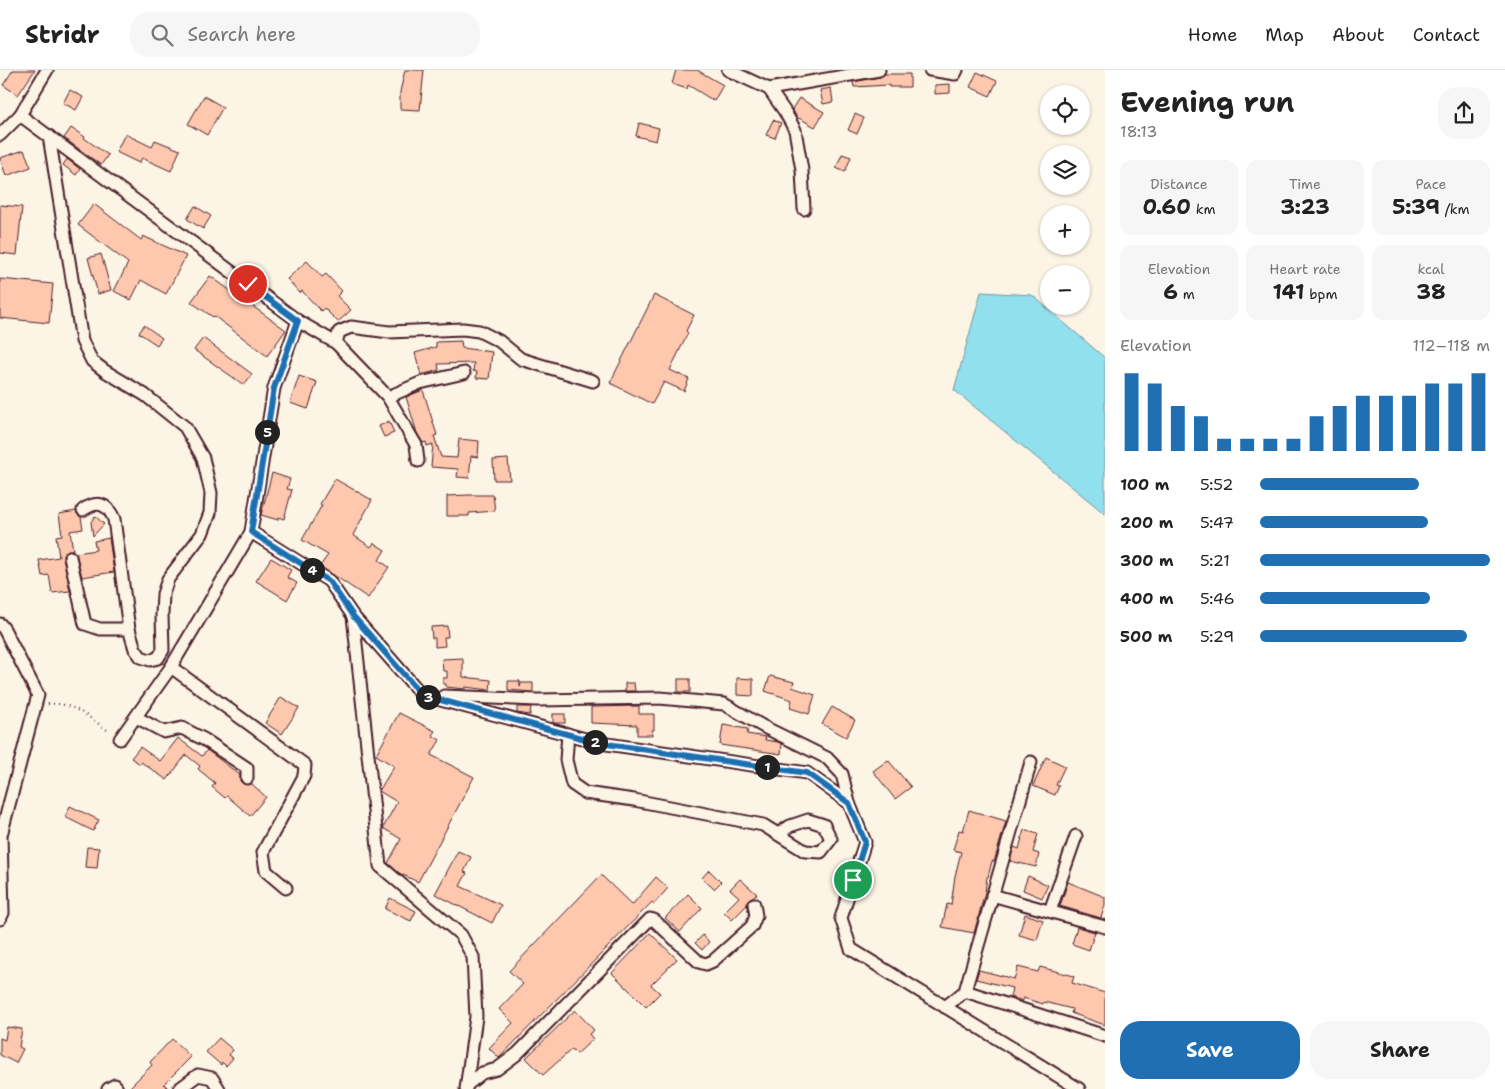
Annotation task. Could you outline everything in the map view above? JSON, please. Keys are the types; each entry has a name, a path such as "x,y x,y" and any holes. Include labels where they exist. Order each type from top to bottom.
{"street":[{"path":"0,135 20,115 47,70"},
{"path":"728,70 769,89 786,112 795,130 802,170 804,209"},
{"path":"769,89 879,70"},
{"path":"930,70 955,74 957,70"},
{"path":"20,115 298,321 336,343 388,397 416,445 418,461"},
{"path":"49,136 82,341 92,361 145,395 185,427 203,458 211,492 210,513 202,534 168,579 162,608 163,650 158,658 150,660 141,657 135,649 129,629 114,518 110,510 103,504 91,504 83,510"},
{"path":"120,739 171,667 251,532 274,388 298,321"},
{"path":"336,343 339,332 351,326 389,332 479,330 499,341 521,359 592,381"},
{"path":"388,397 420,383 464,373"},
{"path":"251,532 329,581 353,616 422,695 600,743 807,773 849,803"},
{"path":"70,557 85,624 100,629 129,629"},
{"path":"353,616 380,866 461,935 473,957 476,1016 466,1087"},
{"path":"0,624 38,695 0,835 3,913 0,919"},
{"path":"171,667 305,764 304,776 263,852 266,871 286,888"},
{"path":"422,695 537,700 660,698 724,704 764,727 827,758 842,774 849,803 865,842 842,918 851,949 1079,1089"},
{"path":"136,717 164,732 182,728 205,740 246,768 248,778"},
{"path":"568,734 566,760 572,784 585,793 634,800 763,825 778,834"},
{"path":"945,1007 965,991 1030,762"},
{"path":"1050,911 1076,836"},
{"path":"992,895 1105,927"},
{"path":"466,1087 482,1073 497,1069 517,1054 650,919 654,920 699,962 706,964 712,961 752,926 756,916 754,904"},
{"path":"965,991 1105,1036"},
{"path":"179,1089 198,1075 212,1078 219,1089"},
{"path":"108,1089 115,1085 118,1089"}],"path":[{"path":"36,706 58,703 73,707 120,739"}],"water":[{"path":"981,292 1032,295 1040,302 1040,315 1055,315 1105,358 1105,514 954,390"}],"building":[{"path":"13,70 35,70 18,95 3,85"},
{"path":"405,70 424,70 420,110 400,109 400,92"},
{"path":"676,70 697,70 723,85 714,101 688,85 687,89 672,84"},
{"path":"977,72 997,81 990,96 970,87"},
{"path":"885,74 910,74 910,87 889,87 889,85 854,87 853,82 880,77"},
{"path":"950,84 950,93 935,94 935,85"},
{"path":"831,88 833,102 823,104 820,90"},
{"path":"70,90 83,97 76,110 63,103"},
{"path":"204,96 223,107 207,135 188,124"},
{"path":"799,98 824,112 815,127 798,119 792,109"},
{"path":"855,114 864,118 857,134 848,130"},
{"path":"773,120 781,123 775,138 766,135"},
{"path":"639,123 659,128 656,141 636,136"},
{"path":"71,128 108,155 101,165 64,138"},
{"path":"125,134 152,147 155,140 180,150 171,171 142,158 139,163 116,152"},
{"path":"24,150 31,167 6,176 0,158"},
{"path":"842,154 851,157 845,172 836,168"},
{"path":"67,159 80,169 76,175 63,165"},
{"path":"94,204 141,240 143,236 186,256 166,294 141,280 131,300 114,291 128,263 78,225"},
{"path":"0,205 22,207 17,255 0,253"},
{"path":"195,206 211,216 203,229 187,219"},
{"path":"101,254 111,290 98,294 88,258"},
{"path":"307,261 322,277 326,274 342,291 337,296 351,310 338,322 324,308 321,311 302,291 300,293 287,279"},
{"path":"210,276 286,330 267,356 214,316 191,302"},
{"path":"0,279 53,284 49,323 0,318"},
{"path":"654,295 694,315 686,331 688,333 670,370 689,379 684,391 664,382 652,404 610,383"},
{"path":"144,325 162,338 157,345 139,333"},
{"path":"203,338 252,374 244,385 194,350"},
{"path":"461,341 462,348 492,352 489,379 476,378 477,372 473,371 474,363 438,364 439,370 421,375 415,353 436,347 436,342"},
{"path":"299,376 317,382 308,409 290,403"},
{"path":"423,390 437,435 434,436 441,457 457,458 459,439 479,441 478,457 471,456 469,478 457,477 458,469 431,467 433,444 427,446 426,442 423,443 417,433 406,397"},
{"path":"389,421 394,433 384,437 379,426"},
{"path":"508,459 510,480 494,480 493,460"},
{"path":"272,473 290,479 287,489 292,490 284,519 278,517 278,520 261,515"},
{"path":"335,479 372,500 353,535 371,547 374,543 385,550 379,560 389,567 368,598 320,566 328,555 302,540"},
{"path":"493,495 495,511 469,513 469,516 447,516 447,496"},
{"path":"76,511 81,517 83,529 70,531 73,550 68,550 63,555 70,591 52,593 49,575 42,576 39,560 59,557 56,536 62,535 59,514"},
{"path":"95,516 104,524 93,536 91,522"},
{"path":"109,538 114,572 82,577 76,553 96,550 94,541"},
{"path":"271,558 291,570 287,577 297,583 287,600 256,581"},
{"path":"447,626 448,637 444,637 445,646 435,647 435,638 432,638 431,627"},
{"path":"463,658 463,677 491,680 490,690 446,687 446,684 443,684 443,678 447,678 447,671 443,671 442,659"},
{"path":"770,676 794,682 792,687 815,695 809,714 790,708 792,700 765,691"},
{"path":"737,678 753,679 753,696 737,695"},
{"path":"678,679 690,679 690,692 678,692"},
{"path":"508,681 520,681 520,687 521,683 533,683 533,692 508,690"},
{"path":"625,683 634,683 635,691 625,691"},
{"path":"281,697 299,708 282,734 265,723"},
{"path":"639,706 639,714 654,714 654,730 652,730 652,735 637,735 637,725 591,723 591,707"},
{"path":"517,707 531,707 530,715 517,713"},
{"path":"832,707 855,720 846,737 822,724"},
{"path":"399,713 435,731 432,735 440,740 431,755 474,777 418,882 399,873 388,863 401,839 383,828 397,802 379,791 394,766 376,755"},
{"path":"553,714 565,714 565,723 553,723"},
{"path":"723,725 748,729 747,734 766,737 765,740 782,744 781,754 720,745"},
{"path":"178,738 202,756 207,750 240,775 240,781 243,784 252,784 266,797 250,816 227,796 225,798 212,787 215,783 198,769 200,766 186,755 167,780 141,762 140,764 131,758 140,747 160,761"},
{"path":"1046,757 1065,766 1056,785 1059,786 1055,795 1033,786"},
{"path":"888,760 911,787 895,799 873,771"},
{"path":"70,806 99,820 93,831 65,817"},
{"path":"969,810 1006,821 994,862 992,861 987,877 974,933 942,927 947,904 951,905 961,852 953,850 959,830 963,831"},
{"path":"1024,830 1038,834 1033,852 1039,854 1036,867 1010,861 1014,847 1019,849"},
{"path":"87,847 99,848 97,868 85,867"},
{"path":"458,851 471,857 464,872 467,873 460,886 501,905 492,923 435,894"},
{"path":"709,870 721,882 714,889 702,878"},
{"path":"601,875 632,905 656,877 668,888 499,1058 489,1048 513,1023 499,1009 523,984 509,971"},
{"path":"1028,876 1048,885 1042,898 1023,890"},
{"path":"740,879 757,894 749,899 747,905 732,920 724,912 739,897 730,889"},
{"path":"1068,882 1105,897 1101,918 1060,906"},
{"path":"688,894 702,908 680,932 665,918"},
{"path":"390,898 416,911 411,921 385,909"},
{"path":"1025,914 1043,920 1037,940 1019,935"},
{"path":"1077,927 1095,932 1089,950 1072,944"},
{"path":"650,933 677,959 651,985 660,993 646,1007 612,973"},
{"path":"703,935 709,942 702,950 695,943"},
{"path":"1018,967 1038,972 1040,967 1074,976 1072,983 1105,993 1105,1025 1071,1013 1072,1009 1044,1002 1043,1004 1023,998 1023,1001 1010,997 1012,988 976,979 979,970 1014,979"},
{"path":"575,1010 594,1030 589,1034 593,1039 577,1054 572,1049 543,1075 526,1058"},
{"path":"7,1027 22,1029 19,1047 23,1049 16,1063 0,1055 0,1038 5,1040"},
{"path":"219,1038 233,1050 229,1055 233,1058 226,1066 222,1062 221,1065 206,1052"},
{"path":"172,1039 191,1057 164,1084 169,1089 128,1089 152,1065 150,1062"}],"route":[{"path":"248,284 298,321 274,388 251,532 329,581 353,616 422,695 600,743 807,773 849,803 865,842 853,880"}]}
